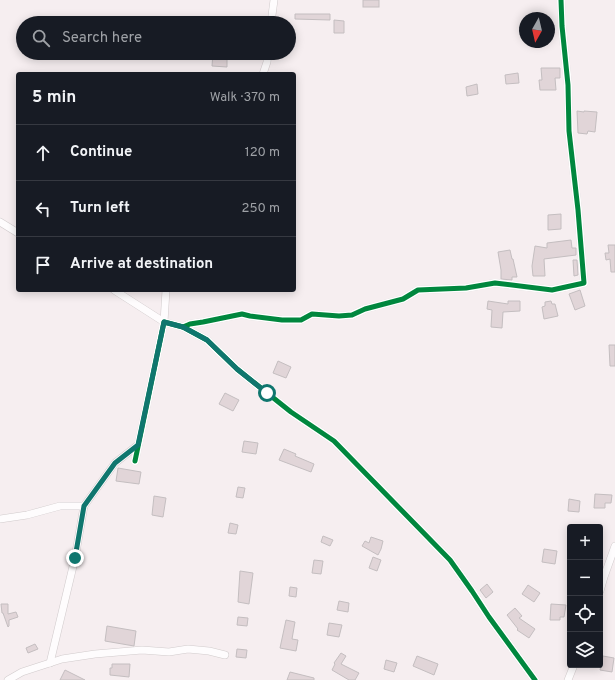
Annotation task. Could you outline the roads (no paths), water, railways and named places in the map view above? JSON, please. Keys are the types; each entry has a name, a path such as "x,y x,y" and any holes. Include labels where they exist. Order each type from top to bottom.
{"street":[{"path":"272,16 274,0"},
{"path":"183,327 190,324 242,314 282,320 301,320 312,314 339,316 352,315 365,309 403,299 418,290 466,288 495,283 552,290 584,283 569,131 568,85 561,0"},
{"path":"264,72 267,60"},
{"path":"0,222 16,232"},
{"path":"117,292 164,322 183,327 207,340 237,369 291,412 334,442 450,560 535,680"},
{"path":"135,461 164,322 166,292"},
{"path":"50,662 75,558 84,506 115,463 138,445"},
{"path":"0,520 27,515 60,506 84,506"},
{"path":"603,580 615,546"},
{"path":"8,680 22,672 50,662 95,654 142,650 169,652 188,649 209,651 225,655"},
{"path":"568,680 573,668"}]}
